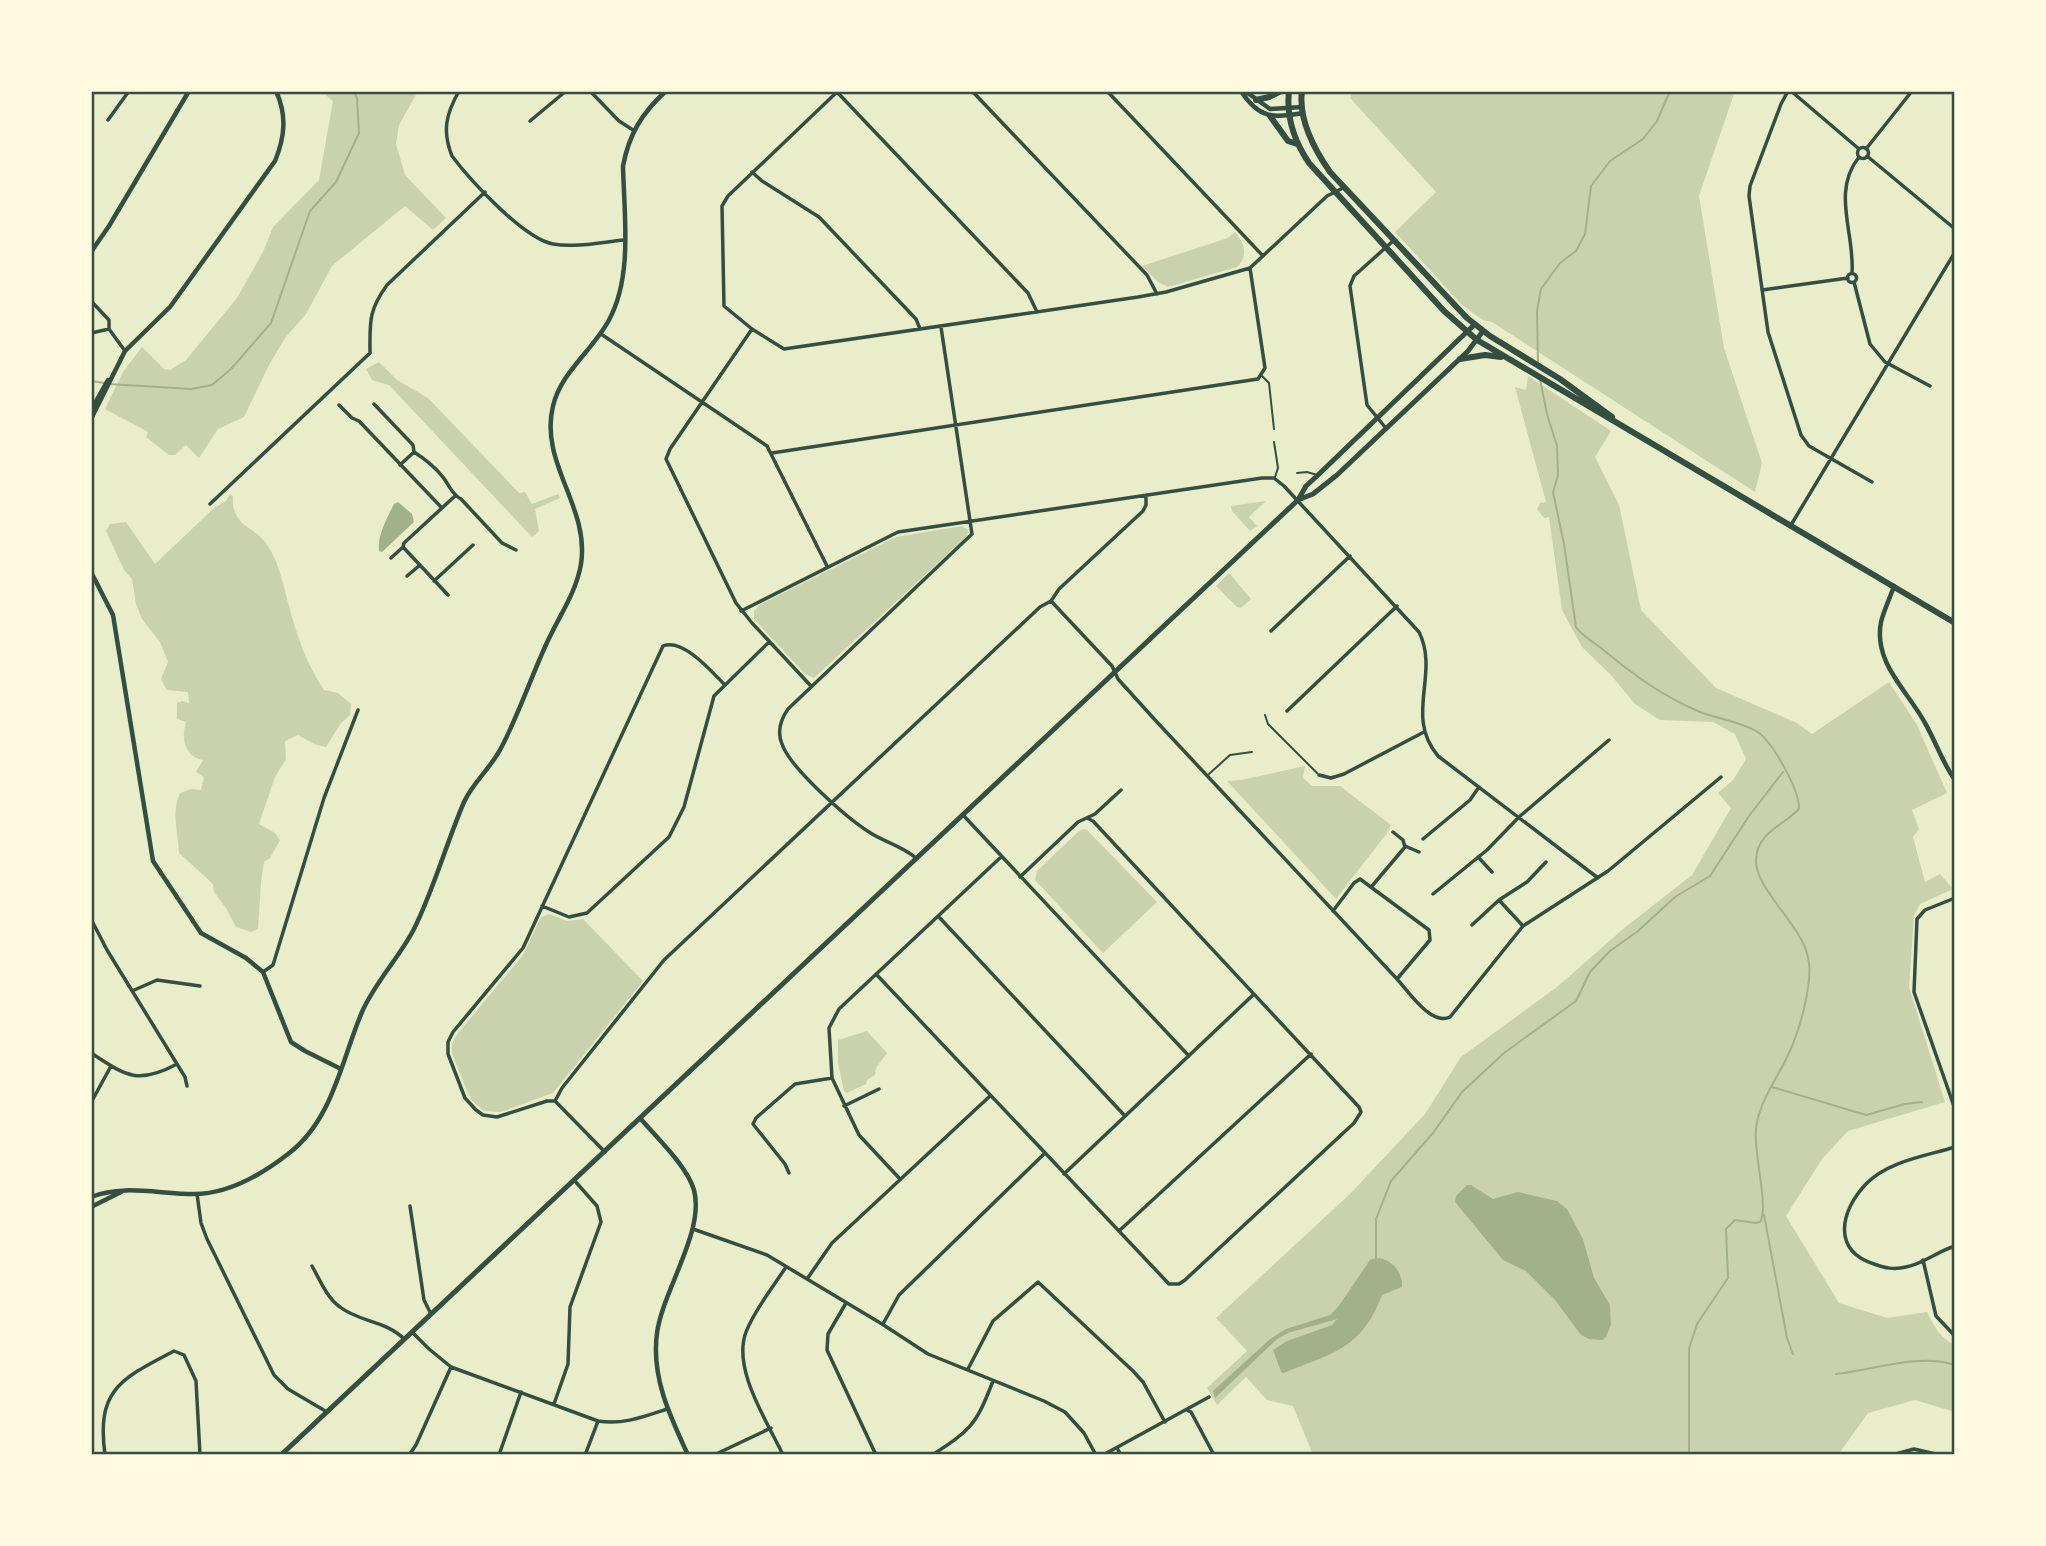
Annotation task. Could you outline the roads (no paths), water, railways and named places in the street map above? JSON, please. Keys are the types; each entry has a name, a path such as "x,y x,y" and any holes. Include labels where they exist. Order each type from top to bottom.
{"main road":[{"path":"1256,100 1281,91"},
{"path":"1289,91 1289,112 1297,145 1312,167 1444,311 1477,340 1955,622"},
{"path":"1302,91 1302,110 1318,153 1344,188 1393,241 1483,331 1560,379 1625,426"},
{"path":"1270,116 1288,141 1297,145"},
{"path":"281,1455 1298,500 1306,486 1475,324"},
{"path":"1298,500 1323,487 1385,426 1460,359 1483,331"},
{"path":"1460,359 1485,355 1503,356"}],"street":[{"path":"108,120 129,91"},
{"path":"91,252 189,91"},
{"path":"91,410 125,351 170,307 275,161 284,122 276,91"},
{"path":"459,91 446,117 447,143 458,164 522,229 536,239 555,244 624,240"},
{"path":"530,121 566,91"},
{"path":"590,91 633,130"},
{"path":"92,1196 113,1190 197,1194 221,1190 242,1182 294,1149 322,1115 363,1010 415,926 464,804 478,779 499,752 578,578 582,543 580,523 552,450 551,415 560,386 601,334 620,293 624,271 624,166 633,130 646,110 666,91"},
{"path":"1037,312 1028,293 838,91 725,199 722,211 723,302 727,310 752,329 775,344 789,349 920,330 1157,294 1250,268 1324,198 1344,188"},
{"path":"972,91 1147,275 1157,294"},
{"path":"1107,91 1263,256"},
{"path":"1243,91 1269,108 1289,112"},
{"path":"1243,91 1259,111 1270,116 1302,110"},
{"path":"1866,149 1859,149 1789,91 1781,104 1749,195 1768,332 1801,435 1809,446 1872,482"},
{"path":"1912,91 1866,149 1867,156 1955,229"},
{"path":"1859,149 1859,157 1848,174 1845,203 1853,273 1857,276 1854,282 1870,344 1885,362 1930,386"},
{"path":"1859,157 1867,156"},
{"path":"752,173 825,222 916,318 920,330"},
{"path":"210,504 370,353 372,311 387,285 485,192"},
{"path":"1385,426 1367,405 1350,286 1354,276 1393,241"},
{"path":"1791,525 1955,252"},
{"path":"772,453 1251,380 1262,376 1265,366 1250,268"},
{"path":"1762,290 1848,278 1853,273"},
{"path":"1848,278 1850,282 1854,282"},
{"path":"91,302 109,320 109,329 125,351"},
{"path":"917,859 865,829 832,802 789,758 780,739 780,726 785,714 811,687 972,534 940,327"},
{"path":"91,333 109,329"},
{"path":"752,329 670,449 666,459 741,611 811,687"},
{"path":"601,334 764,443 772,453 827,566"},
{"path":"91,418 103,391"},
{"path":"374,404 413,445 414,452 445,479 455,496 461,499 502,543 516,550"},
{"path":"339,405 359,421 441,508"},
{"path":"400,466 414,452"},
{"path":"741,611 894,534 1265,477 1274,478 1298,500 1419,632 1426,652 1422,711 1424,732 1429,745 1438,755 1598,878"},
{"path":"555,1101 562,1088 664,960 1034,613 1051,601 1059,589 1143,511 1146,495"},
{"path":"391,558 455,496"},
{"path":"435,581 472,545"},
{"path":"403,547 449,596"},
{"path":"1271,631 1350,556"},
{"path":"407,576 419,565"},
{"path":"91,572 113,615 153,861 201,933 246,957 263,972 291,1042 341,1069"},
{"path":"1894,586 1881,622 1884,657 1891,673 1924,720 1955,780"},
{"path":"1051,601 1112,666 1118,679 1156,721 1434,1017 1450,1017 1523,926 1598,878 1721,777"},
{"path":"1287,711 1397,606"},
{"path":"605,1152 555,1101 547,1101 497,1117 483,1115 473,1108 466,1098 447,1050 453,1032 520,952 665,642 696,657 724,684"},
{"path":"541,906 569,917 587,913 668,837 684,807 711,701 724,684 769,642"},
{"path":"263,972 273,965 324,798 358,710"},
{"path":"1319,775 1331,778 1343,774 1424,732"},
{"path":"1433,894 1609,740"},
{"path":"1423,839 1470,800 1479,787"},
{"path":"1019,877 1078,822 1095,814 1121,790"},
{"path":"963,815 1189,1056"},
{"path":"876,974 1169,1284 1179,1284 1185,1280 1354,1123 1360,1112 1355,1100 1093,821 1087,818"},
{"path":"1392,832 1403,840 1405,846 1419,852"},
{"path":"1372,886 1405,846"},
{"path":"900,1180 859,1135 844,1106 832,1078 829,1028 839,1009 1001,857"},
{"path":"1478,857 1492,872"},
{"path":"1472,925 1499,900 1527,882 1546,862"},
{"path":"1333,911 1357,881 1364,880 1431,933 1430,940 1396,979"},
{"path":"1955,898 1925,910 1917,919 1913,988 1955,1108"},
{"path":"1499,900 1523,926"},
{"path":"938,916 1125,1116"},
{"path":"91,919 185,1077 187,1086"},
{"path":"132,991 158,980 200,986"},
{"path":"1064,1174 1254,994"},
{"path":"91,1053 133,1076 157,1075 177,1064"},
{"path":"1119,1231 1311,1054"},
{"path":"93,1099 111,1066"},
{"path":"789,1173 785,1164 753,1124 756,1118 795,1084 832,1078"},
{"path":"844,1106 878,1089"},
{"path":"807,1279 832,1243 990,1096"},
{"path":"640,1118 682,1168 692,1184 696,1205 692,1228 663,1308 657,1334 656,1360 659,1385 667,1409 688,1455"},
{"path":"1955,1147 1889,1167 1868,1182 1849,1205 1844,1218 1849,1247 1862,1260 1889,1269 1908,1267 1955,1246"},
{"path":"882,1324 899,1295 1044,1154"},
{"path":"554,1404 568,1364 570,1307 601,1222 597,1206 574,1180"},
{"path":"91,1207 121,1192"},
{"path":"197,1194 201,1223 207,1239 274,1375 288,1389 327,1412"},
{"path":"410,1206 424,1300 431,1314"},
{"path":"692,1228 766,1255 928,1354 1065,1412 1084,1433 1096,1455"},
{"path":"1923,1260 1936,1316 1955,1336"},
{"path":"312,1266 332,1300 342,1309 394,1330 404,1339"},
{"path":"783,1455 746,1375 742,1357 747,1329 786,1266"},
{"path":"968,1369 993,1321 1038,1282 1143,1382 1165,1422"},
{"path":"846,1303 828,1334 827,1350 876,1455"},
{"path":"412,1332 451,1367 598,1421 626,1423 667,1409"},
{"path":"104,1455 102,1421 107,1404 118,1386 131,1374 174,1351 184,1355 197,1381 200,1455"},
{"path":"409,1455 451,1367"},
{"path":"932,1455 971,1427 981,1413 993,1380"},
{"path":"499,1455 521,1392"},
{"path":"1103,1455 1209,1398"},
{"path":"1187,1410 1194,1416 1214,1455"},
{"path":"585,1455 598,1421"},
{"path":"714,1455 771,1428"},
{"path":"1117,1448 1121,1455"},
{"path":"1892,1455 1914,1449 1940,1455"}],"lane":[{"path":"1262,376 1269,383 1274,429"},
{"path":"1274,442 1278,468 1274,478"},
{"path":"1297,473 1318,475"},
{"path":"1265,715 1268,724 1319,775"},
{"path":"1208,775 1230,755 1252,752"}],"waterway":[{"path":"109,384 191,389 212,385 231,369 271,323 310,211 336,182 359,133 357,98 354,91"},
{"path":"1538,363 1537,311 1541,289 1560,263 1576,251 1585,234 1591,186 1610,161 1643,139 1657,121 1670,91"},
{"path":"1540,379 1557,446 1558,475 1553,492 1564,544 1576,627 1636,676 1672,699 1700,712 1756,731 1777,755 1798,801 1799,809 1772,830 1761,843 1756,860 1763,883 1804,945 1809,967 1807,993 1792,1045 1766,1096 1757,1122 1756,1146 1763,1204 1760,1222 1735,1220 1726,1229 1728,1278 1697,1324 1689,1349 1689,1455"},
{"path":"91,381 104,383"},
{"path":"1376,1258 1376,1219 1391,1181 1433,1133 1462,1092 1504,1053 1576,1001 1590,972 1610,951 1638,931 1675,897 1710,876 1749,816 1783,772"},
{"path":"1772,1087 1866,1115 1922,1102"},
{"path":"1764,1215 1787,1338 1793,1354"},
{"path":"1836,1374 1911,1362 1955,1365"}]}
